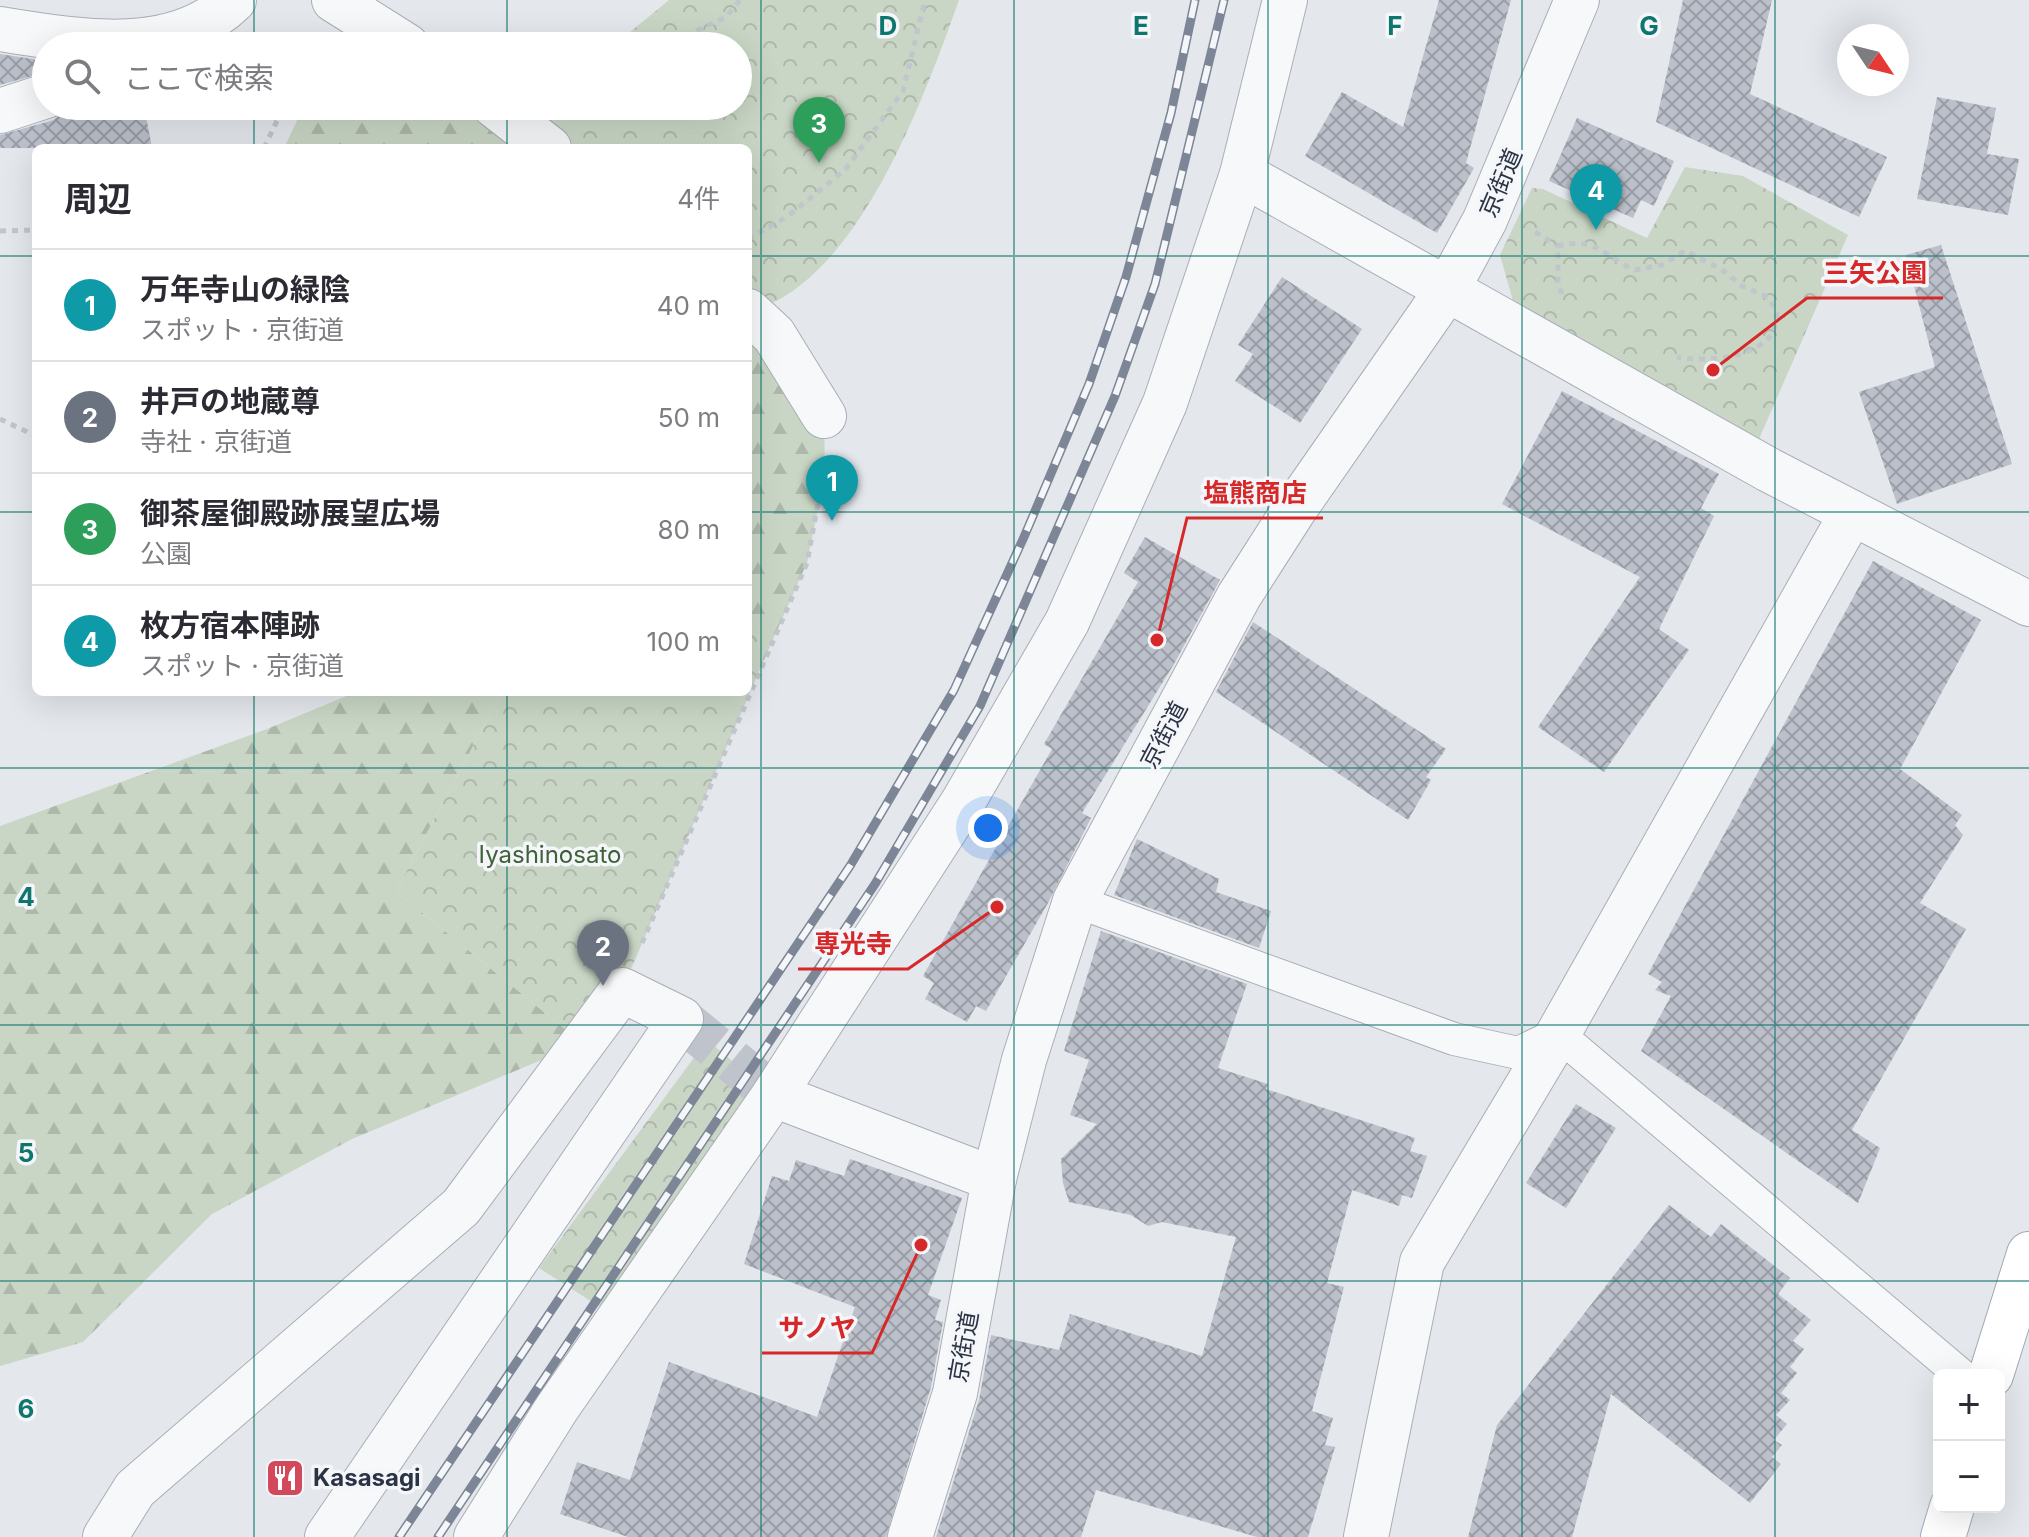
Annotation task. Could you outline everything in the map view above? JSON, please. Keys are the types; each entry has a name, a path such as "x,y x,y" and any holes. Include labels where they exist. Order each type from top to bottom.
{"main road":[{"path":"1993,1369 2029,1254"},
{"path":"1943,1537 1950,1513"}],"street":[{"path":"177,32 222,12 234,0"},
{"path":"334,0 385,32"},
{"path":"476,1537 557,1408 774,1095 963,802 1067,622 1165,403 1242,174 1285,0"},
{"name":"京街道","path":"910,1537 955,1393 994,1179 1024,1060 1075,901 1239,596 1294,510 1447,290 1485,220 1577,0"},
{"path":"0,29 32,34"},
{"path":"0,111 32,101"},
{"path":"513,120 544,144"},
{"path":"1242,174 1769,470 2029,604"},
{"path":"752,315 774,335 824,416"},
{"path":"1366,1537 1422,1262 1558,1034 1852,513"},
{"path":"105,1537 135,1489 461,1207 622,990 681,1019 327,1537"},
{"path":"774,1095 994,1179"}],"lane":[{"path":"1075,901 1454,1039 1518,1053 1558,1034 1954,1369"}],"path":[{"path":"694,32 726,17 740,0"},
{"path":"752,237 788,216 845,170 854,159 903,91 925,0"},
{"path":"266,144 277,120"},
{"path":"0,231 32,230"},
{"path":"1573,305 1558,283 1558,246 1572,243 1599,246 1635,270 1662,265 1685,251 1721,269 1742,286 1768,297 1777,313 1772,333 1754,349 1697,361 1667,355"},
{"path":"1547,293 1563,294"},
{"path":"752,690 807,563 825,474 824,416"},
{"path":"0,419 32,434"},
{"path":"622,990 749,696"}],"green space":[{"path":"669,0 959,0 908,129 860,218 831,256 799,287 763,307 752,297 752,144 572,144 541,120 752,120 752,32 630,32"},
{"path":"297,120 501,120 534,144 286,144"},
{"path":"1685,167 1743,176 1848,235 1759,439 1513,301 1500,255 1532,188 1543,189 1647,238"},
{"path":"752,331 824,416 825,474 807,563 770,646 752,631"},
{"name":"Iyashinosato","path":"752,631 770,646 752,688"},
{"path":"346,696 500,696 396,891 582,1043 352,1139 212,1214 83,1342 0,1366 0,826 267,729"},
{"name":"Iyashinosato","path":"500,696 748,696 622,990 582,1043 396,891"},
{"path":"707,1040 760,1084 600,1307 539,1268"}],"building":[{"path":"1439,0 1511,0 1466,163 1474,168 1437,233 1305,156 1342,92 1403,127"},
{"path":"1683,0 1772,0 1750,94 1887,157 1859,217 1656,122"},
{"path":"0,54 32,59 32,76 0,85"},
{"path":"1937,97 1996,108 1987,154 2019,159 2008,215 1917,199"},
{"path":"1577,118 1674,161 1654,206 1641,200 1633,218 1549,181"},
{"path":"54,120 147,120 151,144 32,144 32,148 0,148 0,135"},
{"path":"1941,245 2012,464 1897,504 1859,392 1935,367 1906,255"},
{"path":"1282,277 1362,329 1300,423 1235,381 1253,354 1238,345"},
{"path":"1562,391 1719,474 1701,508 1714,516 1659,629 1689,650 1604,772 1538,727 1640,577 1502,504"},
{"path":"1145,537 1220,580 1174,664 1082,813 1091,818 1048,903 986,1011 976,1006 967,1022 925,999 934,983 923,976 1052,749 1044,744 1138,582 1124,573"},
{"path":"1873,561 1981,620 1900,769 1962,815 1955,825 1963,835 1920,903 1966,929 1852,1130 1880,1148 1858,1203 1641,1051 1671,996 1655,990 1662,982 1648,974"},
{"path":"1253,622 1446,749 1426,777 1431,780 1408,820 1216,692"},
{"path":"1137,839 1219,879 1216,892 1271,911 1259,948 1114,895"},
{"path":"1101,931 1247,984 1218,1068 1268,1084 1266,1089 1415,1138 1410,1151 1427,1156 1412,1198 1402,1195 1399,1206 1352,1190 1327,1283 1344,1287 1312,1411 1333,1418 1325,1445 1335,1447 1308,1537 1257,1537 1096,1490 1081,1537 936,1537 979,1400 991,1335 1059,1350 1070,1314 1202,1356 1236,1237 1162,1222 1148,1226 1131,1215 1069,1202 1063,1183 1061,1159 1097,1124 1070,1115 1089,1060 1064,1051"},
{"path":"1576,1104 1616,1128 1566,1208 1526,1183"},
{"path":"850,1159 962,1198 928,1295 941,1300 935,1320 943,1322 931,1387 886,1537 628,1537 560,1514 577,1462 630,1480 669,1362 817,1417 855,1307 744,1264 772,1176 789,1181 796,1160 844,1176"},
{"path":"1669,1205 1711,1237 1721,1224 1790,1278 1778,1294 1811,1320 1793,1341 1804,1349 1790,1367 1797,1373 1781,1393 1790,1400 1776,1415 1787,1424 1774,1440 1782,1445 1772,1457 1781,1464 1750,1503 1611,1394 1572,1537 1468,1537 1497,1425"}],"tunnel":[{"path":"681,1019 774,1095"}],"railway":[{"path":"399,1537 850,866 954,690 1089,384 1126,277 1171,113 1195,0"},
{"path":"438,1537 875,884 980,706 1115,396 1155,284 1224,0"}],"place":[{"name":"御茶屋御殿跡展望広場","path":"819,163"},
{"name":"枚方宿本陣跡","path":"1596,230"},
{"name":"三矢公園","path":"1713,370"},
{"name":"万年寺山の緑陰","path":"832,521"},
{"name":"塩熊商店","path":"1157,640"},
{"name":"専光寺","path":"997,907"},
{"name":"井戸の地蔵尊","path":"603,986"},
{"name":"サノヤ","path":"921,1245"},
{"name":"Kasasagi","path":"285,1478"}]}
